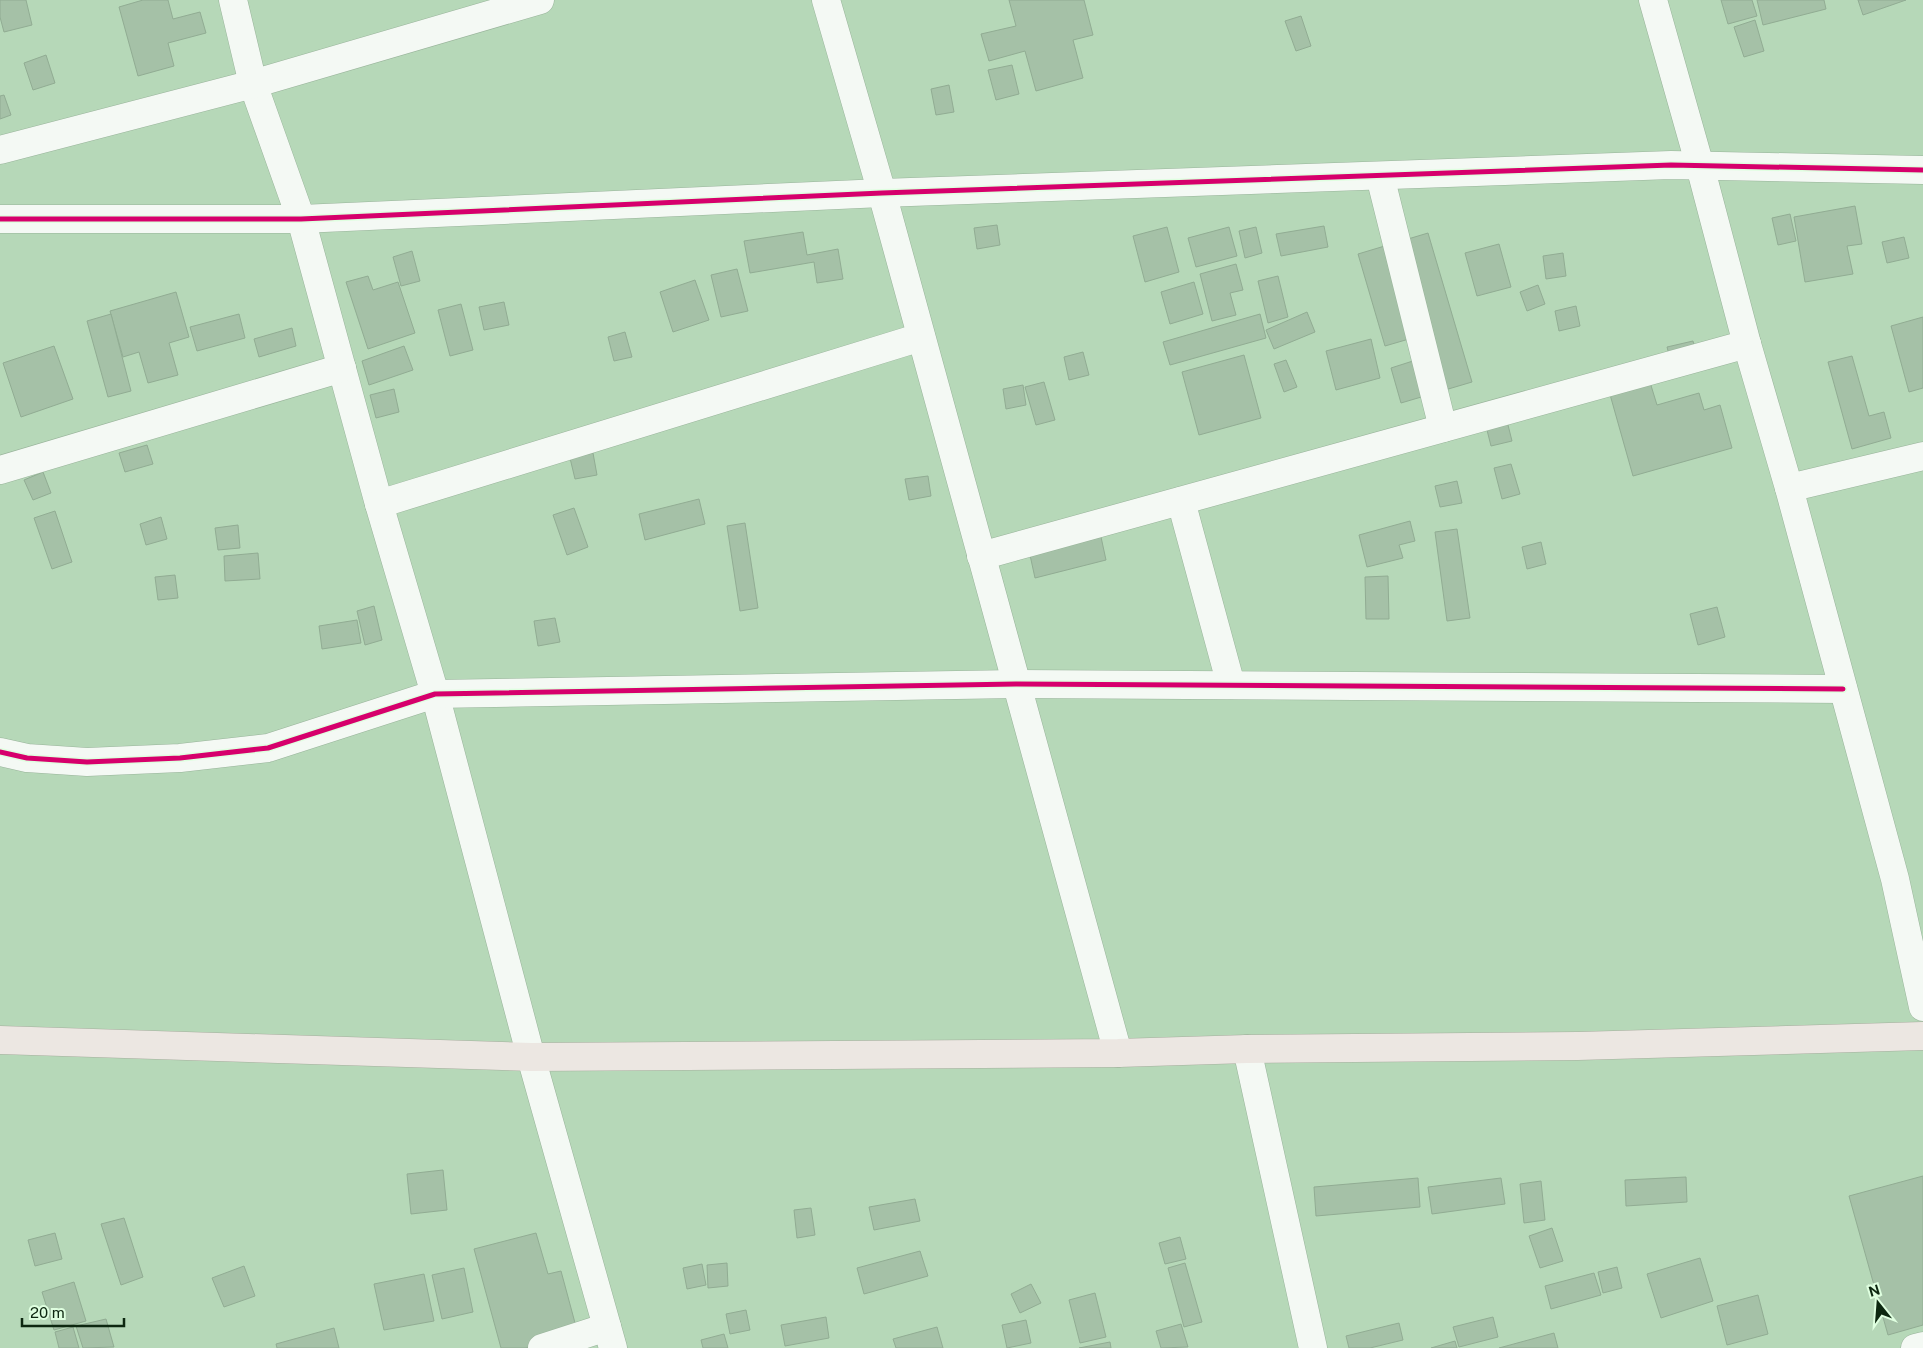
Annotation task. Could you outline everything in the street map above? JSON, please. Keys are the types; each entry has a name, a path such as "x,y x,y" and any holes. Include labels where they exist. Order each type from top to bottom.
{"highway":[{"path":"0,1040 531,1057 1118,1053 1247,1049 1578,1046 1923,1036"}],"street":[{"path":"233,0 253,84 301,219 435,694 531,1057 610,1338 542,1348"},
{"path":"0,150 253,84 540,0"},
{"path":"826,0 882,193 1118,1053"},
{"path":"1653,0 1895,878 1923,1007"},
{"path":"1859,169 1923,151"},
{"path":"0,219 301,219 882,193 1671,165 1923,170"},
{"path":"1380,176 1443,428"},
{"path":"380,504 921,336"},
{"path":"981,556 1747,344"},
{"path":"0,470 342,368"},
{"path":"1789,488 1923,456"},
{"path":"1181,501 1231,685"},
{"path":"0,752 27,758 87,762 180,758 268,748 435,694 1016,684 1843,689"},
{"path":"1247,1049 1312,1348"},
{"path":"1915,1348 1923,1346"}],"building":[{"path":"0,0 26,0 32,25 4,32 0,17"},
{"path":"143,0 168,0 173,19 200,12 206,33 168,43 174,66 138,76 119,7"},
{"path":"1009,0 1084,0 1093,35 1073,40 1083,78 1036,91 1025,51 989,61 981,34 1016,26"},
{"path":"1721,0 1752,0 1757,16 1728,24"},
{"path":"1757,0 1824,0 1826,9 1763,25"},
{"path":"1858,0 1906,0 1863,15"},
{"path":"1301,16 1311,46 1296,51 1285,21"},
{"path":"1755,20 1764,51 1744,57 1734,27"},
{"path":"46,55 55,83 33,90 24,63"},
{"path":"1012,65 1019,94 996,100 988,70"},
{"path":"949,85 954,112 936,115 931,89"},
{"path":"4,95 11,115 0,119 0,96"},
{"path":"1855,206 1862,244 1847,246 1853,274 1805,282 1794,217"},
{"path":"1790,214 1796,241 1778,245 1772,218"},
{"path":"997,225 1000,245 977,249 974,228"},
{"path":"1324,226 1328,247 1281,256 1276,234"},
{"path":"1167,227 1179,272 1145,282 1133,236"},
{"path":"1229,227 1237,256 1196,267 1188,238"},
{"path":"1256,227 1262,253 1245,258 1239,231"},
{"path":"803,232 807,255 838,249 843,279 817,283 814,262 750,273 744,241"},
{"path":"1428,233 1472,382 1401,403 1391,368 1416,360 1409,339 1385,346 1358,254"},
{"path":"1904,237 1909,258 1887,263 1882,242"},
{"path":"1499,244 1511,287 1477,296 1465,253"},
{"path":"412,251 420,281 401,286 393,257"},
{"path":"1563,253 1566,276 1546,279 1543,256"},
{"path":"1236,264 1243,290 1230,293 1236,315 1212,321 1200,274"},
{"path":"737,269 748,311 721,317 711,275"},
{"path":"368,276 373,290 398,282 415,333 368,349 346,282"},
{"path":"1278,276 1288,317 1268,323 1258,281"},
{"path":"695,280 709,320 673,332 660,292"},
{"path":"1194,282 1203,314 1170,324 1161,292"},
{"path":"1538,285 1545,304 1527,311 1520,292"},
{"path":"176,292 189,337 169,343 178,375 148,383 139,352 123,357 110,311"},
{"path":"504,302 509,325 484,330 479,307"},
{"path":"461,304 473,350 450,356 438,310"},
{"path":"1576,306 1580,326 1559,331 1555,311"},
{"path":"1307,312 1315,332 1274,349 1266,330"},
{"path":"111,314 131,391 108,397 87,321"},
{"path":"239,314 245,338 197,351 190,327"},
{"path":"1260,314 1266,338 1170,365 1163,342"},
{"path":"1923,317 1923,388 1909,392 1891,326"},
{"path":"292,328 296,346 259,357 254,339"},
{"path":"625,332 632,357 614,361 608,337"},
{"path":"1371,339 1380,378 1336,390 1326,351"},
{"path":"1693,341 1699,364 1673,370 1667,347"},
{"path":"54,346 73,399 21,417 3,363"},
{"path":"404,346 413,370 369,385 362,361"},
{"path":"1083,352 1089,375 1069,380 1064,357"},
{"path":"1244,355 1261,418 1199,435 1182,372"},
{"path":"1852,356 1869,416 1884,412 1891,438 1852,449 1828,362"},
{"path":"1286,360 1297,387 1284,392 1274,364"},
{"path":"1649,379 1657,405 1699,393 1704,410 1720,405 1732,448 1633,476 1609,391"},
{"path":"1044,382 1055,420 1036,425 1025,387"},
{"path":"1023,385 1026,405 1006,409 1003,389"},
{"path":"394,389 399,412 376,418 370,395"},
{"path":"1507,421 1512,441 1491,446 1486,426"},
{"path":"147,445 153,464 125,472 119,453"},
{"path":"593,453 597,475 575,479 570,458"},
{"path":"1511,464 1520,494 1502,499 1494,468"},
{"path":"43,472 51,493 33,500 24,480"},
{"path":"928,476 931,496 909,500 905,479"},
{"path":"1457,481 1462,503 1440,507 1435,486"},
{"path":"699,499 705,524 645,540 639,514"},
{"path":"574,508 588,547 567,555 553,515"},
{"path":"55,511 72,562 52,569 34,518"},
{"path":"161,517 167,539 146,545 140,524"},
{"path":"1410,521 1415,541 1399,545 1403,558 1367,567 1359,535"},
{"path":"745,523 758,608 740,611 727,526"},
{"path":"238,525 240,548 218,550 215,528"},
{"path":"1457,529 1470,618 1447,621 1435,532"},
{"path":"1101,537 1106,560 1035,578 1030,555"},
{"path":"1541,542 1546,564 1527,569 1522,547"},
{"path":"258,553 260,579 225,581 224,556"},
{"path":"175,575 178,598 158,600 155,577"},
{"path":"1388,576 1389,619 1366,619 1365,577"},
{"path":"374,606 382,640 365,645 357,611"},
{"path":"1717,607 1725,637 1698,645 1690,614"},
{"path":"555,618 560,642 538,646 534,621"},
{"path":"357,620 361,643 322,649 319,626"},
{"path":"443,1170 447,1210 411,1214 407,1174"},
{"path":"1923,1176 1923,1325 1888,1335 1849,1196"},
{"path":"1686,1177 1687,1202 1626,1206 1625,1180"},
{"path":"1418,1178 1420,1207 1316,1216 1314,1187"},
{"path":"1501,1178 1505,1204 1432,1214 1428,1187"},
{"path":"1541,1181 1545,1220 1524,1223 1520,1184"},
{"path":"915,1199 920,1221 874,1230 869,1207"},
{"path":"811,1208 815,1235 797,1238 794,1210"},
{"path":"124,1218 143,1277 121,1285 101,1224"},
{"path":"1552,1228 1563,1261 1540,1268 1529,1236"},
{"path":"55,1233 62,1259 35,1266 28,1240"},
{"path":"536,1233 548,1274 561,1271 578,1334 526,1348 501,1348 474,1249"},
{"path":"1180,1237 1186,1259 1165,1264 1159,1243"},
{"path":"920,1251 928,1276 864,1294 857,1268"},
{"path":"1700,1258 1713,1301 1661,1318 1647,1274"},
{"path":"727,1263 728,1286 708,1288 707,1265"},
{"path":"1185,1263 1202,1322 1184,1327 1168,1268"},
{"path":"702,1264 706,1285 687,1289 683,1268"},
{"path":"244,1266 255,1296 224,1307 212,1278"},
{"path":"1617,1267 1622,1288 1603,1293 1598,1272"},
{"path":"464,1268 473,1312 442,1319 432,1275"},
{"path":"1594,1273 1601,1295 1551,1309 1545,1286"},
{"path":"424,1274 434,1321 384,1330 374,1284"},
{"path":"74,1282 86,1321 54,1330 42,1292"},
{"path":"1031,1284 1041,1303 1020,1313 1011,1294"},
{"path":"1095,1293 1106,1337 1080,1343 1069,1300"},
{"path":"1758,1295 1768,1334 1727,1345 1717,1306"},
{"path":"746,1310 750,1330 730,1334 726,1314"},
{"path":"826,1317 829,1338 785,1346 781,1325"},
{"path":"1493,1317 1498,1337 1459,1347 1453,1327"},
{"path":"106,1319 114,1347 83,1348 76,1326"},
{"path":"1026,1320 1031,1343 1007,1348 1002,1325"},
{"path":"1399,1323 1403,1340 1370,1348 1349,1348 1346,1336"},
{"path":"1181,1324 1188,1347 1161,1348 1156,1331"},
{"path":"73,1327 79,1348 59,1348 55,1332"},
{"path":"937,1327 943,1348 896,1348 893,1339"},
{"path":"334,1328 339,1348 277,1348 276,1344"},
{"path":"1554,1333 1558,1348 1499,1348"},
{"path":"724,1334 728,1348 703,1348 701,1340"},
{"path":"1455,1341 1457,1348 1431,1348"},
{"path":"1110,1342 1111,1348 1079,1348"}],"cycle path":[{"path":"0,219 301,219 882,193 1671,165 1923,170"},
{"path":"0,752 27,758 87,762 180,758 268,748 435,694 1016,684 1843,689"}]}
